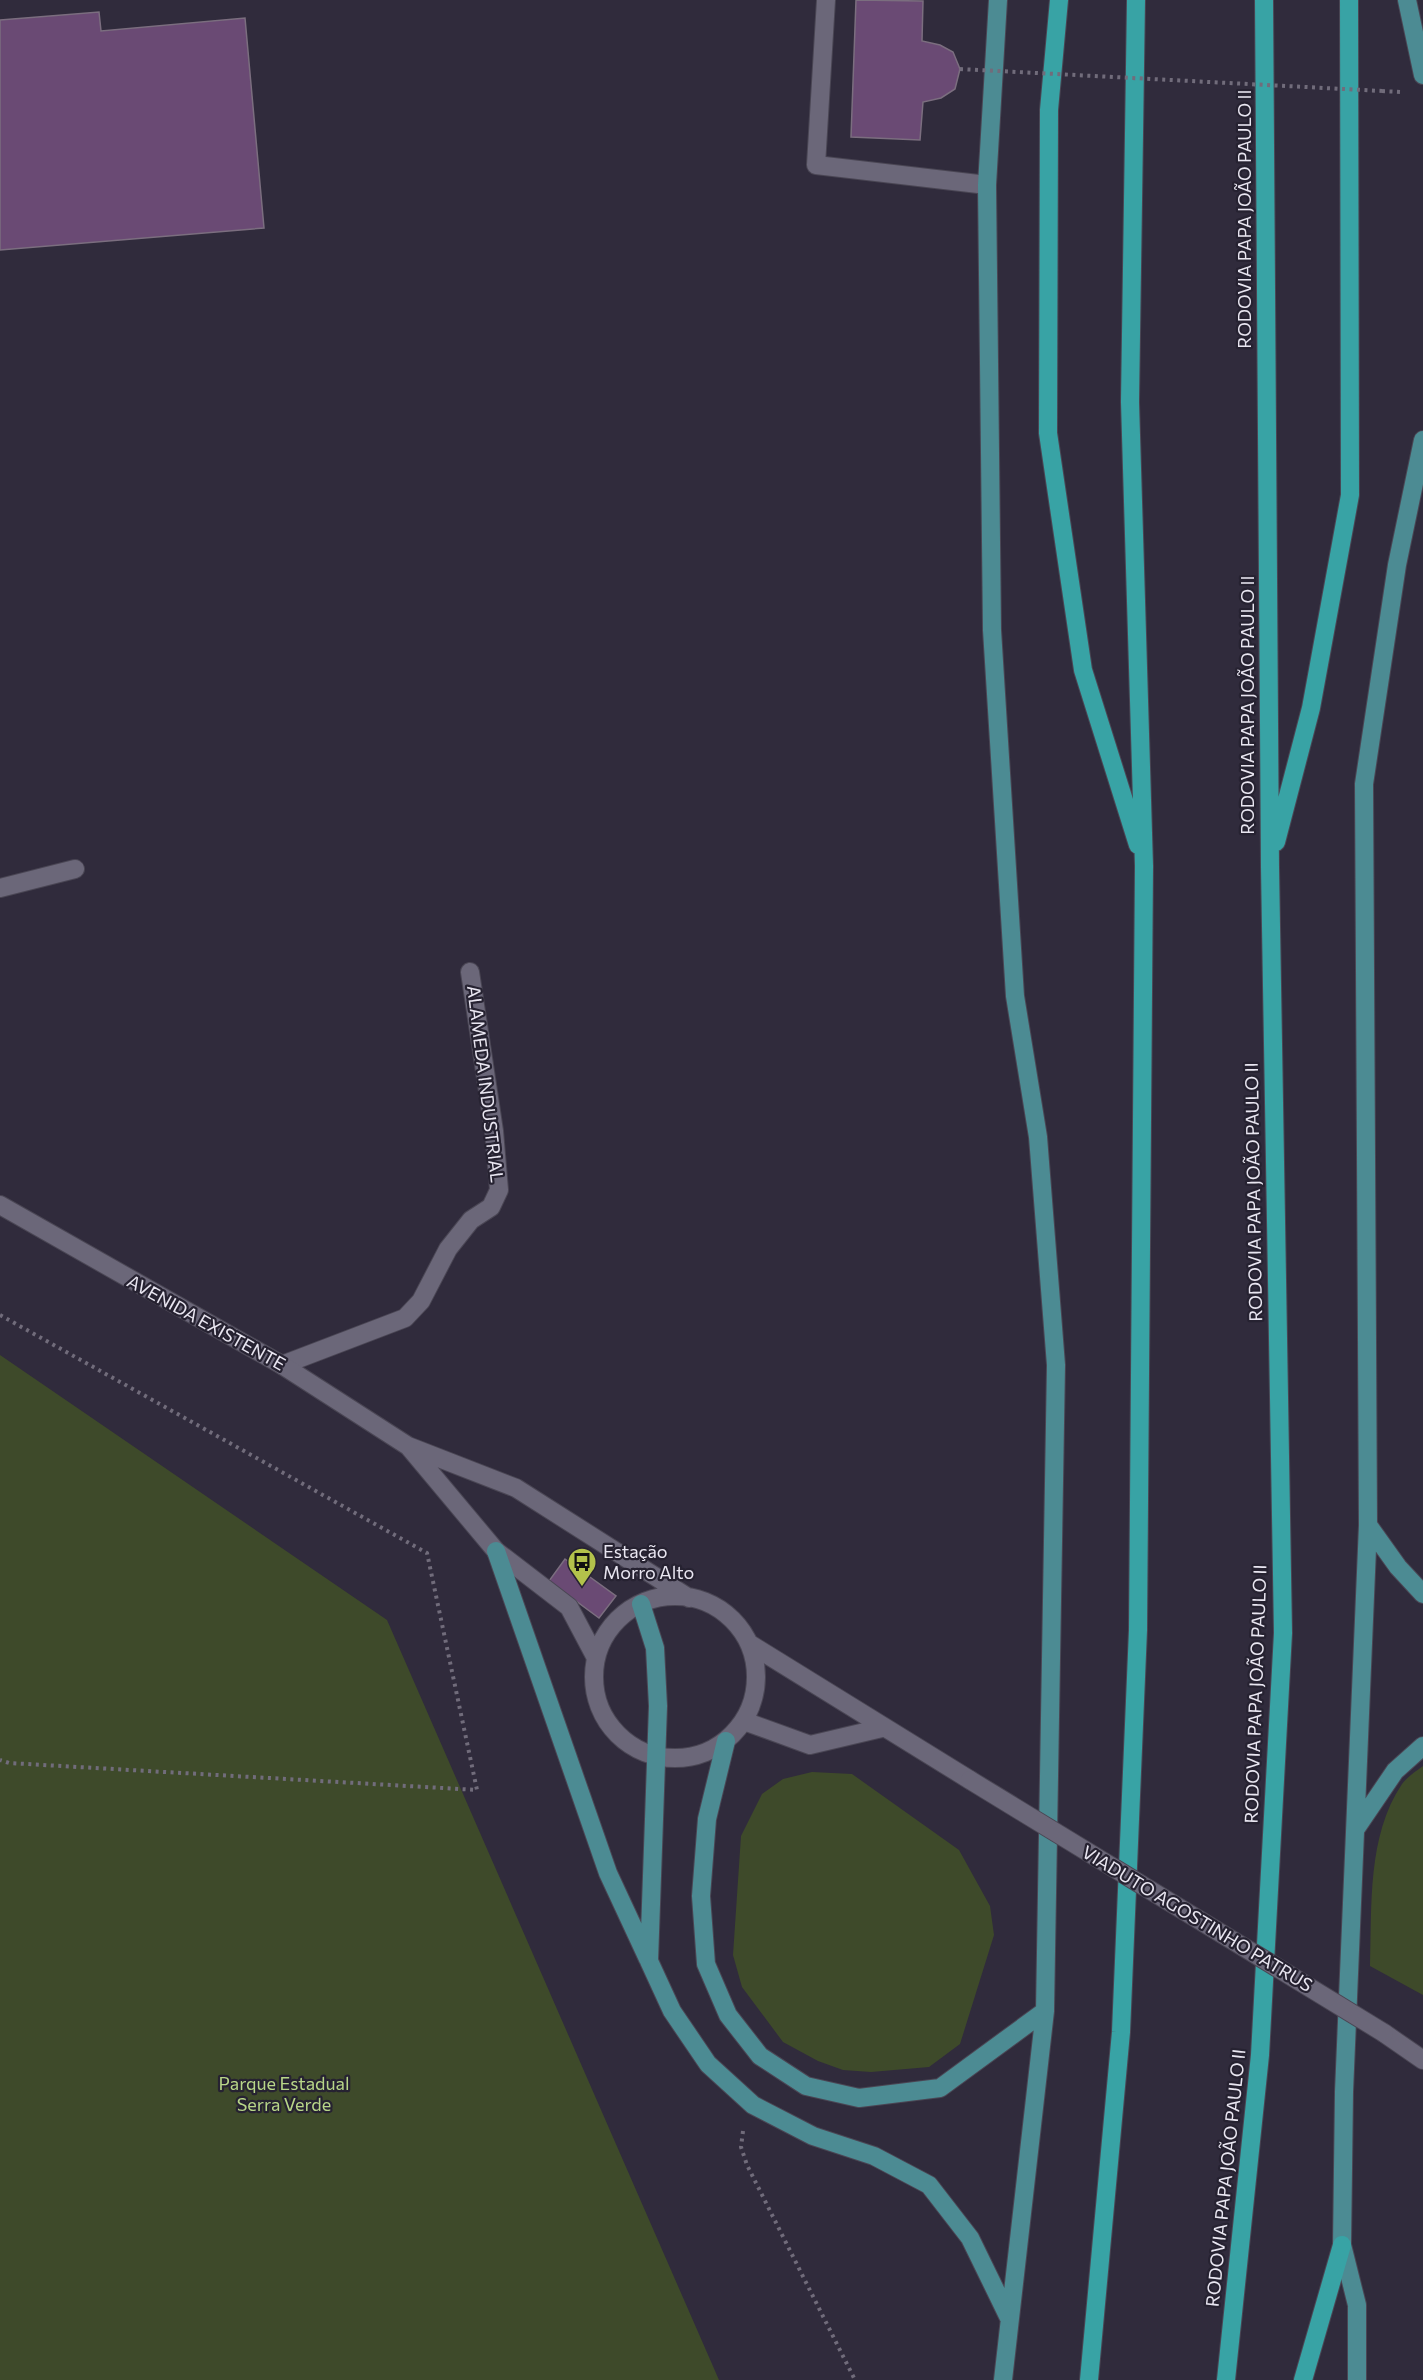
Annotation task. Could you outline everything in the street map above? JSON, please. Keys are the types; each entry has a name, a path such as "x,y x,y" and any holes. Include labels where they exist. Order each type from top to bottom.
{"highway":[{"path":"1059,0 1049,110 1048,433 1083,670 1144,866"},
{"path":"1089,2380 1121,2032 1138,1630 1144,866 1130,402 1136,0"},
{"name":"RODOVIA PAPA JOÃO PAULO II","path":"1226,2380 1260,2055 1283,1633 1270,867 1264,0"},
{"path":"1270,867 1311,708 1350,495 1349,0"},
{"path":"1303,2380 1342,2245"}],"main road":[{"path":"998,0 987,185 992,630 1015,996 1038,1137 1056,1365 1045,2011 1003,2380"},
{"path":"1407,0 1423,75"},
{"path":"1357,2380 1357,2305 1342,2245 1344,2092 1368,1525 1364,784 1397,565 1423,440"},
{"path":"1368,1525 1398,1567 1423,1594"},
{"path":"496,1551 608,1873 672,2011 708,2064 753,2105 813,2136 874,2156 928,2186 970,2238 1010,2319"},
{"path":"641,1604 655,1648 658,1757 649,1961"},
{"path":"726,1741 707,1820 701,1896 706,1964 728,2015 760,2056 806,2086 860,2098 940,2088 1045,2011"},
{"path":"1357,1827 1395,1771 1423,1746"}],"street":[{"path":"826,0 816,165 987,185"},
{"path":"0,888 75,868"},
{"name":"ALAMEDA INDUSTRIAL","path":"282,1365 405,1318 421,1301 448,1249 471,1220 490,1207 499,1190 495,1131 470,972"},
{"name":"AVENIDA EXISTENTE","path":"0,1205 282,1365 408,1446"},
{"path":"408,1446 496,1551 569,1607 596,1658"},
{"path":"408,1446 516,1488 689,1598"},
{"path":"664,1597 689,1598 712,1605 734,1621 750,1644 757,1670 755,1696 744,1721 726,1741 694,1757 658,1757 628,1744 606,1721 594,1690 596,1658 605,1635 620,1617 641,1604 664,1597"},
{"path":"750,1644 882,1728"},
{"path":"744,1721 810,1745 882,1728"},
{"name":"VIADUTO AGOSTINHO PATRUS","path":"882,1728 1384,2033 1423,2060"}],"path":[{"path":"960,69 1382,91"},
{"path":"0,1315 427,1552 477,1790 9,1763 0,1760"},
{"path":"753,2105 742,2133 741,2147 747,2165 855,2380"}],"green space":[{"name":"Parque Estadual Serra Verde","path":"0,1355 387,1620 719,2380 0,2380"},
{"path":"1423,1766 1423,1995 1370,1966 1374,1872 1383,1826 1402,1784"},
{"path":"812,1772 852,1774 959,1850 990,1906 994,1935 960,2044 929,2067 871,2072 843,2070 818,2061 783,2042 742,1987 733,1955 741,1836 762,1794 783,1779"}],"building":[{"path":"856,0 923,1 922,41 940,45 953,52 960,69 955,89 941,98 923,102 920,140 851,137"},
{"path":"99,12 101,31 245,18 264,228 0,250 0,20"},
{"name":"Estação Morro Alto","path":"565,1559 616,1596 599,1618 549,1581"}],"place":[{"name":"Estação Morro Alto","path":"582,1588"}]}
